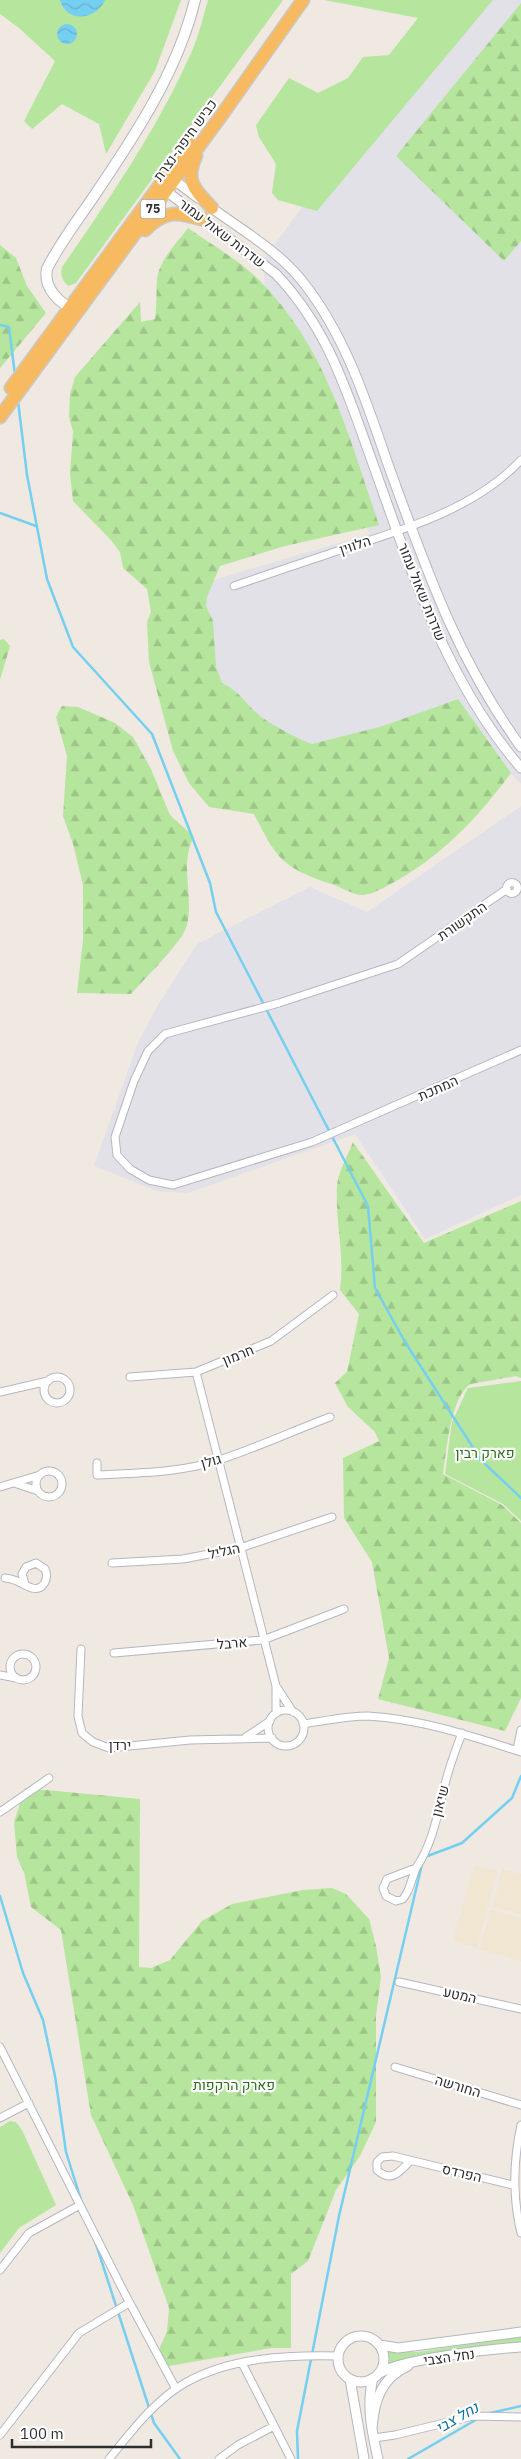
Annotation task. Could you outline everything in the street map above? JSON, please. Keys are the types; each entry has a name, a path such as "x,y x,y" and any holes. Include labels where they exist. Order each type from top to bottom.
{"highway":[{"name":"כביש חיפה-נצרת","path":"0,417 73,310 115,261 294,0"},
{"name":"כביש חיפה-נצרת","path":"0,404 206,137 303,0"},
{"path":"206,137 191,166 190,175 197,192 212,208"},
{"path":"115,261 158,218 169,214 184,214 205,220"}],"main road":[{"path":"73,310 47,286 45,277 47,269 162,88 190,22 195,0"}],"street":[{"name":"שדרות שאול עמור","path":"168,184 212,208 285,263 301,280 331,322 357,378 411,527 459,648 481,688 521,746"},
{"name":"שדרות שאול עמור","path":"168,184 205,220 276,274 319,330 344,384 397,532 447,654 488,725 521,768"},
{"name":"הלווין","path":"234,586 411,527 472,498 512,470 521,460"},
{"name":"התקשורת","path":"354,1125 312,1142 173,1185 149,1180 130,1170 117,1155 115,1137 134,1081 148,1051 165,1034 307,994 398,964 507,889 508,884 518,880"},
{"path":"507,889 510,893 518,895 518,880"},
{"name":"המתכת","path":"354,1125 521,1050"},
{"name":"חרמון","path":"130,1377 196,1372 271,1341 333,1296"},
{"path":"196,1372 276,1686 276,1713"},
{"path":"0,1392 48,1381 55,1377 62,1378 68,1383 69,1393 63,1401 56,1402 50,1400 45,1395 21,1388"},
{"path":"45,1395 44,1387 48,1381"},
{"name":"גולן","path":"97,1463 97,1474 148,1473 218,1460 330,1416"},
{"path":"0,1488 46,1472 54,1472 59,1477 61,1487 58,1493 52,1497 42,1495 38,1491 16,1484"},
{"path":"38,1491 36,1482 40,1475"},
{"name":"הגליל","path":"112,1563 183,1559 240,1548 332,1517"},
{"path":"36,1563 43,1566 47,1576 46,1582 41,1587 34,1589 20,1581 2,1578 24,1570 29,1565 36,1563"},
{"path":"24,1570 22,1578 25,1584"},
{"name":"ארבל","path":"114,1652 263,1640 344,1609"},
{"name":"ירדן","path":"81,1649 78,1716 82,1733 93,1742 109,1748 246,1737 272,1738"},
{"path":"0,1670 11,1665 17,1656 24,1654 31,1657 35,1663 34,1673 29,1678 22,1680 0,1675"},
{"path":"11,1665 11,1672 16,1678"},
{"path":"276,1686 293,1712 301,1718 304,1724 302,1736 291,1746 278,1744 272,1738 269,1731 270,1721 276,1713 285,1710 293,1712"},
{"path":"304,1724 367,1716 411,1721 462,1733 519,1751 521,1730"},
{"name":"ירדן","path":"246,1737 270,1721"},
{"name":"שיאון","path":"416,1868 387,1879 383,1888 386,1896 396,1901 403,1899 408,1891 432,1833 448,1772 462,1733"},
{"path":"0,1812 49,1778"},
{"name":"המטע","path":"399,1982 521,2009"},
{"path":"0,2047 129,2303 176,2389"},
{"name":"החורשה","path":"396,2067 521,2105"},
{"path":"0,2118 29,2103"},
{"path":"521,2125 515,2150 513,2185 521,2233"},
{"name":"הפרדס","path":"410,2161 513,2185"},
{"path":"0,2270 29,2233 80,2204"},
{"path":"0,2435 78,2333 129,2303"},
{"name":"נחל הצבי","path":"380,2345 398,2348 521,2332"},
{"path":"364,2459 350,2379 341,2370 338,2356 344,2342 356,2337 373,2339 380,2345 385,2362 369,2390 373,2434 378,2459"},
{"name":"נחל הצבי","path":"376,2375 396,2365 521,2348"},
{"path":"109,2459 144,2418 176,2389 214,2370 242,2363 298,2356 338,2356"},
{"path":"373,2434 377,2398 387,2380 399,2370 420,2361"},
{"path":"242,2363 291,2459"},
{"path":"350,2379 365,2381 376,2375"},
{"path":"373,2434 395,2435 473,2416 521,2418"},
{"path":"219,2459 238,2445 274,2426"}],"shaded area":[{"path":"477,0 521,0 521,784 456,716 308,757 234,708 192,654 192,586 370,534 315,409 265,316 264,259 321,181"},
{"path":"521,806 521,1195 425,1239 355,1134 188,1193 157,1191 94,1166 137,1045 156,1008 197,944 310,887 367,912"},
{"path":"474,1865 497,1871 477,1948 453,1941"},
{"path":"502,1869 521,1874 521,1914 493,1907"},
{"path":"491,1910 521,1918 521,1961 479,1949"}],"green space":[{"path":"0,0 181,0 155,71 106,154 99,124 62,104 32,129 24,121 55,61 19,28 0,14"},
{"path":"208,0 283,0 76,283 68,286 62,277 62,267 115,189 164,108 179,80 194,45"},
{"path":"324,0 493,0 317,211 278,200 272,193 276,164 259,137 256,125 289,78 318,93 348,78 363,57 389,55 418,18"},
{"path":"521,3 521,241 504,261 396,156"},
{"path":"188,228 234,259 259,280 282,306 302,335 319,364 346,427 379,525 285,546 220,566 207,597 206,606 213,621 216,667 222,683 233,690 265,720 312,744 383,726 458,699 511,773 471,822 441,850 425,863 375,892 360,895 299,871 282,859 275,851 254,814 209,807 189,783 173,751 149,662 147,622 151,612 147,589 123,568 120,552 73,501 70,474 73,431 69,417 70,394 75,377 140,302 141,322 155,319 157,279 161,265"},
{"path":"0,245 16,258 27,286 46,313 0,368"},
{"path":"4,639 10,646 0,680 0,640"},
{"path":"62,706 78,707 115,723 133,737 151,769 170,815 194,837 190,847 187,868 189,914 187,925 171,950 131,994 77,993 83,940 83,885 73,844 63,816 67,756 56,717"},
{"path":"353,1142 424,1243 521,1201 521,1378 516,1376 471,1384 464,1390 454,1411 443,1474 502,1505 521,1523 521,1698 505,1731 378,1699 389,1658 372,1562 344,1518 343,1458 379,1441 375,1432 348,1407 335,1383 347,1372 359,1314 340,1290 341,1264 337,1186 339,1175"},
{"name":"פארק רבין","path":"521,1381 521,1521 503,1504 445,1474 452,1422 468,1388"},
{"name":"פארק הרקפות","path":"25,1788 140,1799 139,1967 151,1968 170,1960 202,1921 232,1904 303,1890 332,1888 346,1894 369,1919 381,1977 376,2016 376,2122 360,2156 336,2190 308,2261 291,2274 291,2348 271,2348 169,2366 156,2357 167,2331 169,2308 133,2205 91,2115 61,1930 31,1907 24,1872 17,1857 14,1822"},
{"path":"10,2121 16,2122 22,2130 56,2205 19,2228 0,2253 0,2127"},
{"path":"521,2336 521,2343 448,2352 385,2365 383,2351 418,2352"}],"water":[{"path":"60,0 105,0 95,12 89,15 75,16 64,8"},
{"path":"63,24 71,24 77,30 77,38 71,44 63,44 57,38 57,30"}],"waterway":[{"path":"0,325 9,327 15,375"},
{"path":"18,401 27,475 47,579 73,647 152,734 210,883 216,912 368,1206 375,1288 405,1342 481,1460 521,1498"},
{"path":"0,513 36,526"},
{"path":"425,1857 462,1843 512,1798 521,1776"},
{"path":"298,2459 297,2431 339,2216 422,1864"},
{"path":"0,1896 23,1973 43,2020 55,2076 66,2152 82,2203"},
{"path":"95,2241 154,2423 180,2459"},
{"name":"נחל צבי","path":"486,2414 521,2406"},
{"name":"נחל צבי","path":"408,2459 479,2418"}]}
